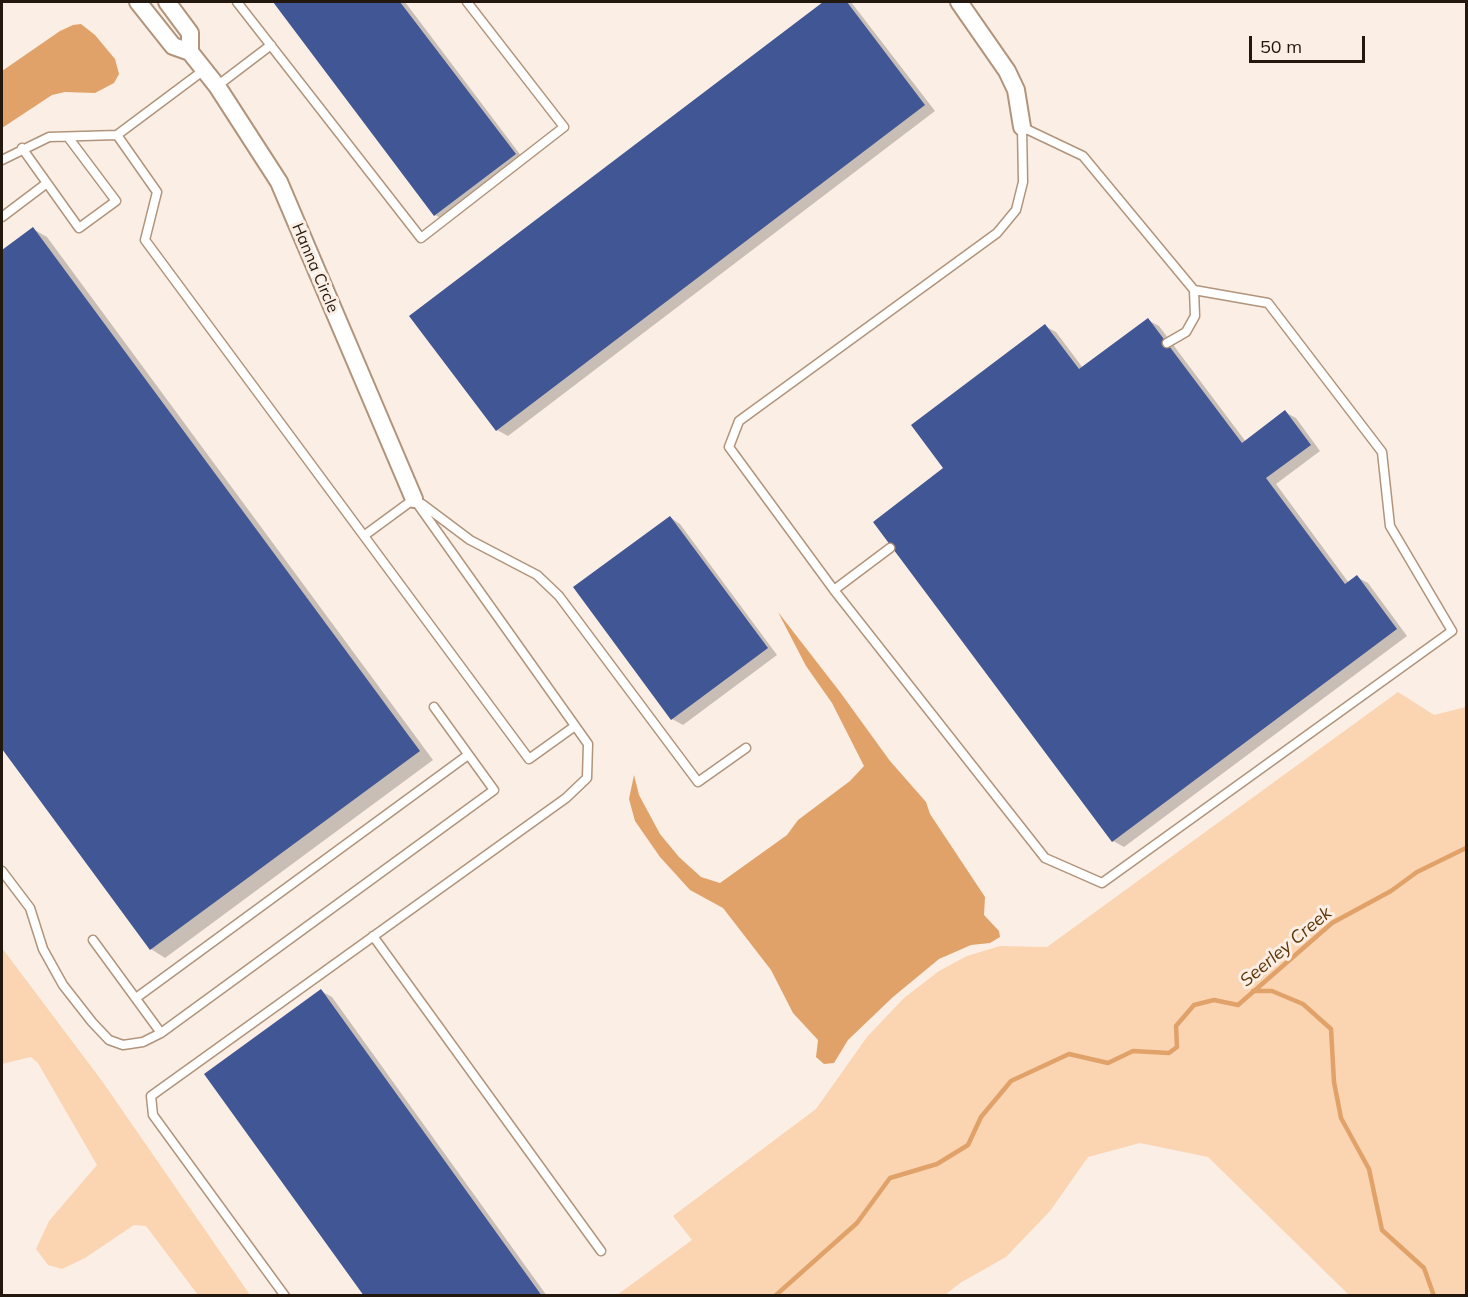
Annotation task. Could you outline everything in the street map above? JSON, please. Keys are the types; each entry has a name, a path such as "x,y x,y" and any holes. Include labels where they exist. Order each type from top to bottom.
{"street":[{"name":"Hanna Circle","path":"138,2 173,46 190,52 217,86 279,182 414,499"},
{"name":"Hanna Circle","path":"166,2 190,33 190,52"},
{"path":"958,2 1007,70 1016,90 1022,127"}],"lane":[{"path":"237,2 421,238 564,127 467,2"},
{"path":"217,86 271,45"},
{"path":"2,160 22,148 49,137 117,135 204,70"},
{"path":"1167,343 1186,332 1195,315 1194,290 1083,156 1022,127 1023,182 1016,210 998,233 739,421 729,447 737,461 834,590 1045,858 1102,883 1452,631 1390,526 1382,453 1375,443 1268,303 1194,290"},
{"path":"117,135 157,192 145,240 529,759 575,726"},
{"path":"22,148 79,228 116,201 68,137"},
{"path":"2,217 47,183"},
{"path":"365,535 414,499"},
{"path":"285,1296 153,1115 151,1096 566,798 587,778 588,744 414,499"},
{"path":"414,499 470,540 537,575 559,596 698,782 746,748"},
{"path":"834,590 890,548"},
{"path":"2,871 30,908 43,949 63,985 109,1040 123,1045 143,1042 161,1033 494,790 434,707"},
{"path":"136,998 468,754"},
{"path":"373,936 601,1251"},
{"path":"93,940 161,1033"}],"shaded area":[{"path":"81,24 95,35 115,59 119,74 114,83 95,93 65,92 52,95 2,128 2,71 60,31"},
{"path":"778,612 890,761 926,802 930,814 985,897 984,915 999,931 1000,937 990,943 971,945 939,959 893,997 848,1040 834,1063 824,1064 816,1057 818,1040 793,1013 771,970 723,908 690,890 660,857 635,821 629,799 634,775 639,795 660,834 679,857 701,877 720,883 787,835 798,820 850,781 864,766 832,703 806,666"},
{"path":"1398,692 1434,715 1466,707 1466,1295 1349,1295 1208,1157 1140,1143 1088,1157 1050,1211 1006,1257 960,1283 945,1295 617,1295 692,1240 673,1216 816,1109 867,1037 904,998 939,971 967,956 1000,946 1047,947"},
{"path":"2,948 102,1081 250,1295 198,1295 146,1226 134,1225 85,1258 62,1269 48,1265 36,1249 49,1221 97,1165 38,1063 31,1057 2,1064"}],"building":[{"path":"273,2 400,2 516,154 434,216"},
{"path":"823,2 847,2 925,105 496,431 409,316"},
{"path":"33,227 420,751 150,950 2,749 2,250"},
{"path":"1148,318 1242,443 1285,410 1311,445 1266,478 1345,584 1357,575 1397,629 1112,842 873,522 943,468 911,425 1045,324 1079,369"},
{"path":"670,516 768,648 671,720 573,587"},
{"path":"321,989 542,1296 364,1296 204,1074"}],"waterway":[{"name":"Seerley Creek","path":"775,1296 857,1223 890,1178 937,1164 968,1145 981,1117 1011,1081 1069,1054 1108,1063 1133,1051 1169,1053 1177,1047 1176,1026 1194,1005 1214,1000 1238,1005 1332,923 1391,891 1417,872 1466,848"},
{"path":"1253,991 1272,991 1303,1004 1331,1029 1334,1082 1341,1118 1369,1169 1382,1230 1424,1268 1434,1296"}]}
